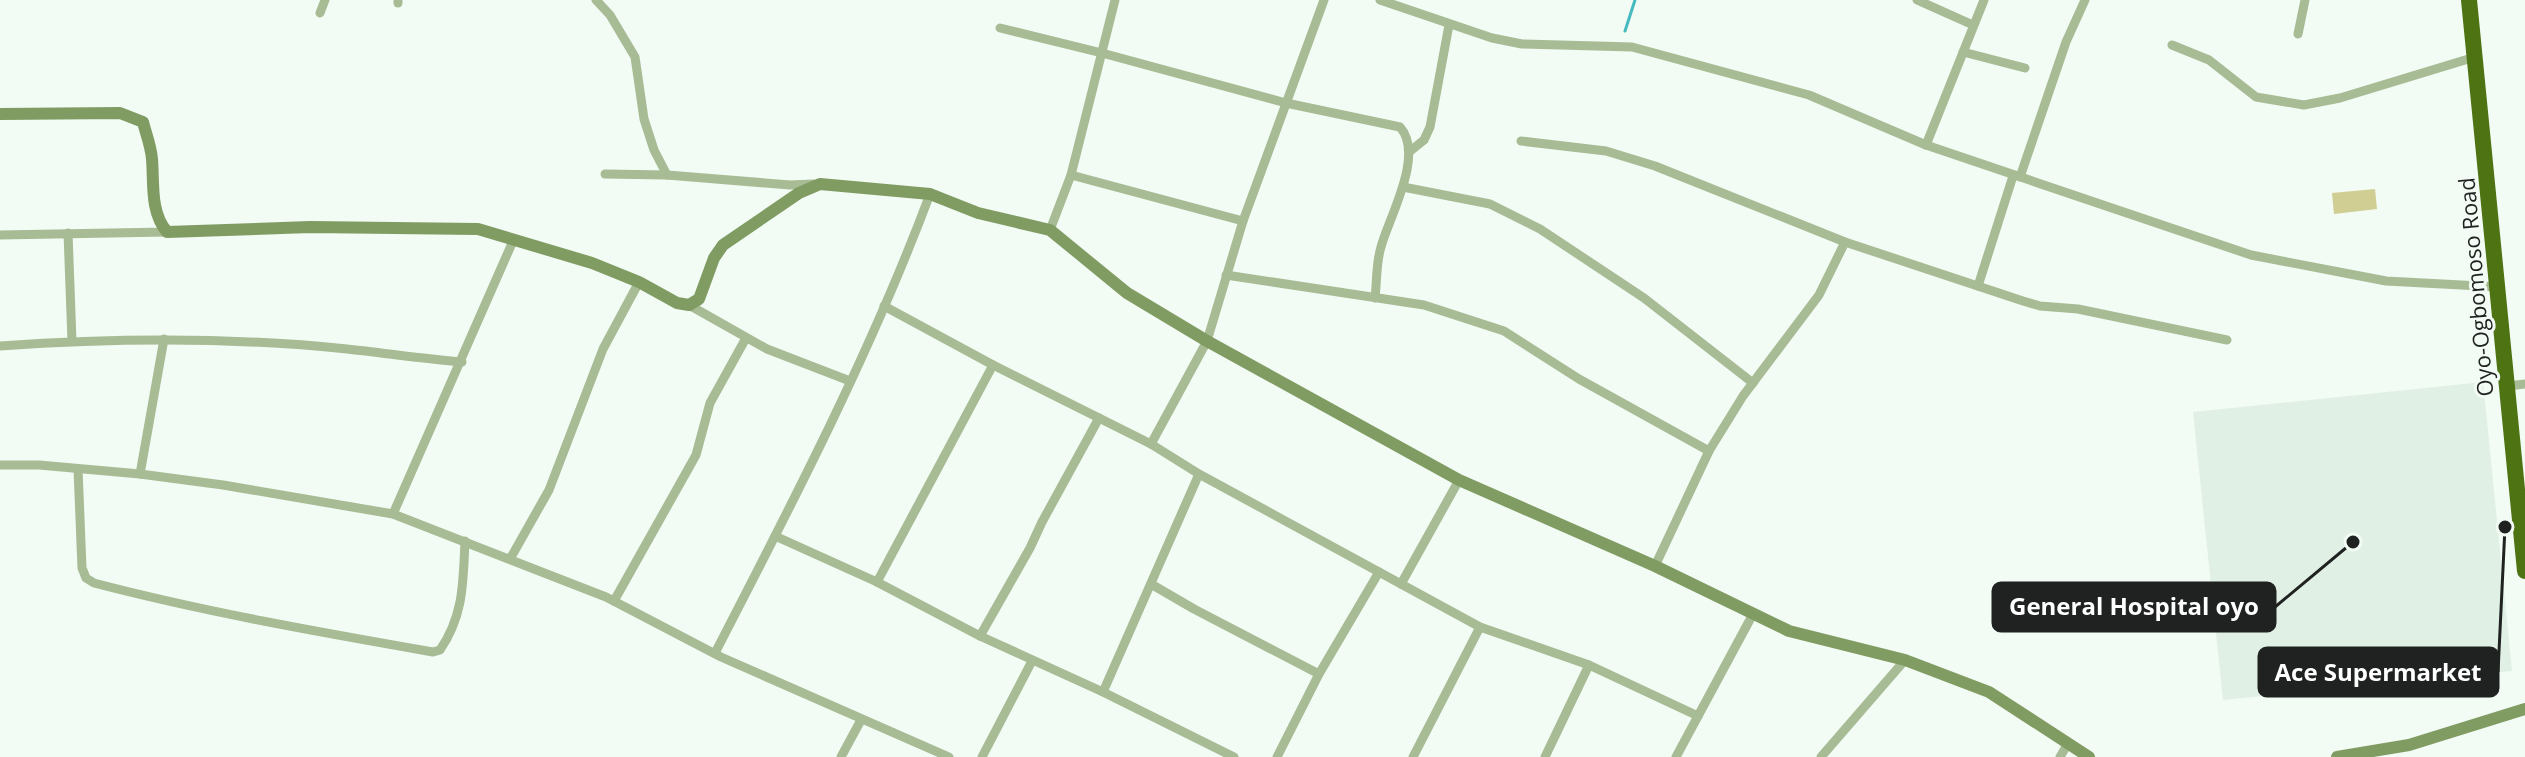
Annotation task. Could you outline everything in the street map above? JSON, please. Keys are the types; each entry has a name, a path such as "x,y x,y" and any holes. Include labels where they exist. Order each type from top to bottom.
{"highway":[{"name":"Oyo-Ogbomoso Road","path":"2469,0 2499,287 2516,385 2525,571"}],"street":[{"path":"320,13 325,0"},
{"path":"596,0 610,15 635,57 644,119 654,150 667,175"},
{"path":"1050,230 1071,175 1115,0"},
{"path":"1151,444 1207,341 1243,221 1324,0"},
{"path":"1380,0 1449,25 1522,44 1632,47 1809,95 1926,145 2251,255 2386,281 2499,287"},
{"path":"1917,0 1973,25"},
{"path":"1926,145 1984,0"},
{"path":"1978,286 2066,42 2085,0"},
{"path":"2298,34 2305,0"},
{"path":"1409,152 1424,140 1430,127 1449,25"},
{"path":"1000,28 1286,103 1400,127 1407,136 1409,152 1403,187 1381,248 1375,298"},
{"path":"2172,45 2209,60 2256,97 2304,105 2340,98 2475,57"},
{"path":"1963,52 2025,68"},
{"path":"0,114 120,113 143,122 152,155 155,211 158,222 167,232"},
{"path":"1521,141 1606,151 1655,166 1845,242 2040,306 2078,309 2227,340"},
{"path":"605,174 820,184 930,194 978,213 1050,230 1127,293 1207,341 1459,480 1655,566 1789,631 1905,660 1989,692 2089,757"},
{"path":"1071,175 1243,221"},
{"path":"689,305 699,299 714,258 723,245 799,193 820,184"},
{"path":"1403,187 1490,204 1540,229 1644,298 1753,383"},
{"path":"715,653 850,381 930,194"},
{"path":"0,235 310,227 478,229 592,263 639,282 677,303 689,305 767,349 850,381"},
{"path":"68,233 72,341"},
{"path":"393,514 513,241"},
{"path":"1655,566 1709,451 1753,383 1819,295 1845,242"},
{"path":"1226,275 1424,305 1504,331 1579,379 1709,451"},
{"path":"510,559 549,490 603,349 639,282"},
{"path":"884,306 1151,444 1199,474 1480,627 1589,665 1698,716"},
{"path":"614,601 696,455 710,403 746,338"},
{"path":"0,346 164,339 347,349 462,362"},
{"path":"140,474 164,339"},
{"path":"877,582 993,365"},
{"path":"980,636 1099,418"},
{"path":"0,465 140,474 393,514 614,601 715,653 949,757"},
{"path":"78,469 82,568 86,578 94,583 176,605 208,608 433,652 440,650 454,631 463,595 465,541"},
{"path":"1103,692 1199,474"},
{"path":"1401,584 1459,480"},
{"path":"775,536 877,582 980,636 1234,757"},
{"path":"1277,757 1319,674 1379,572"},
{"path":"1151,584 1319,674"},
{"path":"1676,757 1753,614"},
{"path":"1413,757 1480,627"},
{"path":"1821,757 1905,660"},
{"path":"982,757 1032,661"},
{"path":"1545,757 1589,665"},
{"path":"2337,757 2409,745 2525,709"},
{"path":"841,757 861,720"},
{"path":"2060,757 2067,745"}],"shaded area":[{"path":"2375,189 2377,209 2334,214 2332,193"},
{"path":"2483,382 2512,671 2223,700 2193,412"}],"waterway":[{"path":"1625,31 1635,0"}],"place":[{"name":"Ace Supermarket","path":"2505,527"},
{"name":"General Hospital oyo","path":"2353,542"}]}
